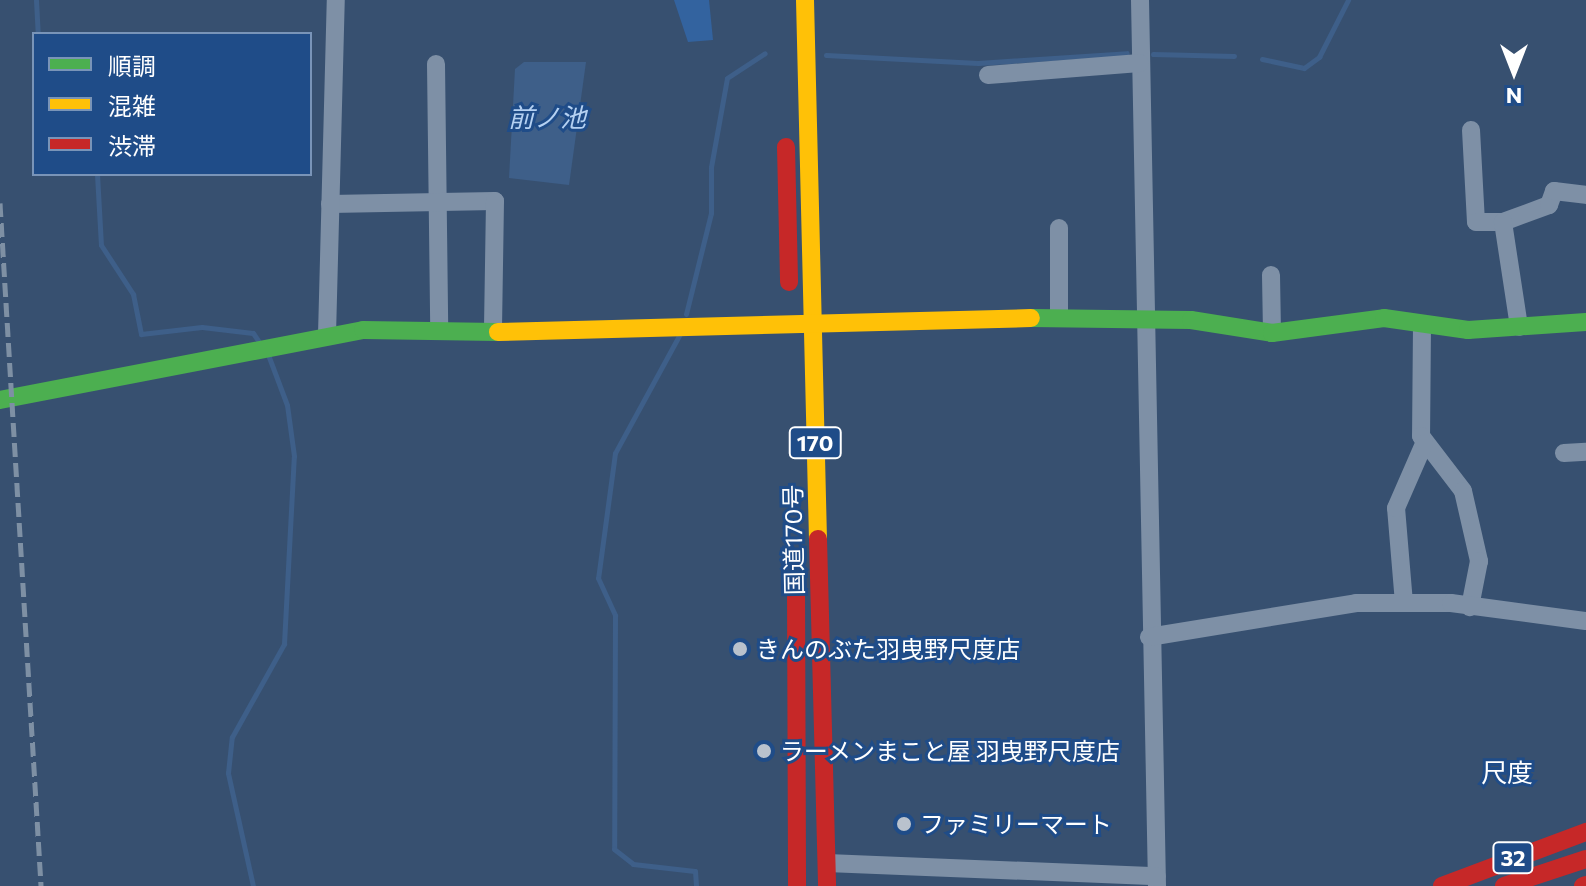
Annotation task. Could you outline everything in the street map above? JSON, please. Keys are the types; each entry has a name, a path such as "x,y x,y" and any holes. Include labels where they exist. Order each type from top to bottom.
{"main road":[{"path":"785,0 791,334"},
{"name":"国道170号","path":"805,0 827,886"},
{"path":"0,400 327,335 439,328 791,334 813,326 1059,318 1144,321 1272,333 1384,318 1422,325 1519,327 1586,322"},
{"name":"国道170号","path":"795,567 797,886"},
{"name":"32","path":"1442,886 1586,832"},
{"path":"1504,886 1586,859"}],"street":[{"path":"327,335 336,0"},
{"path":"827,863 1157,881 1149,637 1140,0"},
{"path":"988,75 1140,63"},
{"path":"436,64 439,328"},
{"path":"1471,130 1476,222 1503,222 1549,205 1554,191 1586,195"},
{"path":"330,204 436,205 495,201 493,328"},
{"path":"1503,222 1519,327"},
{"path":"1059,228 1059,318"},
{"path":"1271,275 1272,333"},
{"path":"1404,603 1396,508 1424,444 1417,381 1422,325"},
{"path":"1424,444 1463,491 1479,561 1470,607"},
{"path":"1564,453 1586,452"},
{"path":"1149,637 1227,630 1356,603 1470,607 1586,621"}],"shaded area":[{"path":"674,0 709,0 713,40 688,42"}],"water":[{"name":"前ノ池","path":"524,62 586,62 569,185 509,178 515,69"}],"waterway":[{"path":"36,0 38,32"},
{"path":"1262,59 1304,68 1319,57 1348,0"},
{"path":"686,314 711,213 711,167 727,78 765,53"},
{"path":"826,55 978,63 1127,53"},
{"path":"1153,54 1234,56"},
{"path":"97,176 101,245 133,294 141,334 202,327 253,333 259,342"},
{"path":"681,332 615,453 598,578 615,615 614,849 633,864 695,871 696,886"},
{"path":"253,886 228,773 232,737 284,644 294,456 287,405 269,357"}],"railway":[{"path":"0,203 41,886"}],"traffic: fast":[{"path":"1031,318 1191,320 1272,333 1384,318 1468,330 1586,322"},
{"path":"0,400 363,330 498,332"}],"traffic: slow":[{"path":"805,0 818,539"},
{"path":"498,332 1031,318"}],"traffic: jam":[{"path":"786,147 789,282"},
{"path":"818,539 827,886"},
{"path":"796,586 797,886"},
{"path":"1442,886 1586,832"},
{"path":"1504,886 1586,859"}],"place":[{"name":"きんのぶた羽曳野尺度店","path":"740,649"},
{"name":"ラーメンまこと屋 羽曳野尺度店","path":"764,751"},
{"name":"ファミリーマート","path":"904,824"}],"district":[{"name":"尺度","path":"1507,772"}]}
